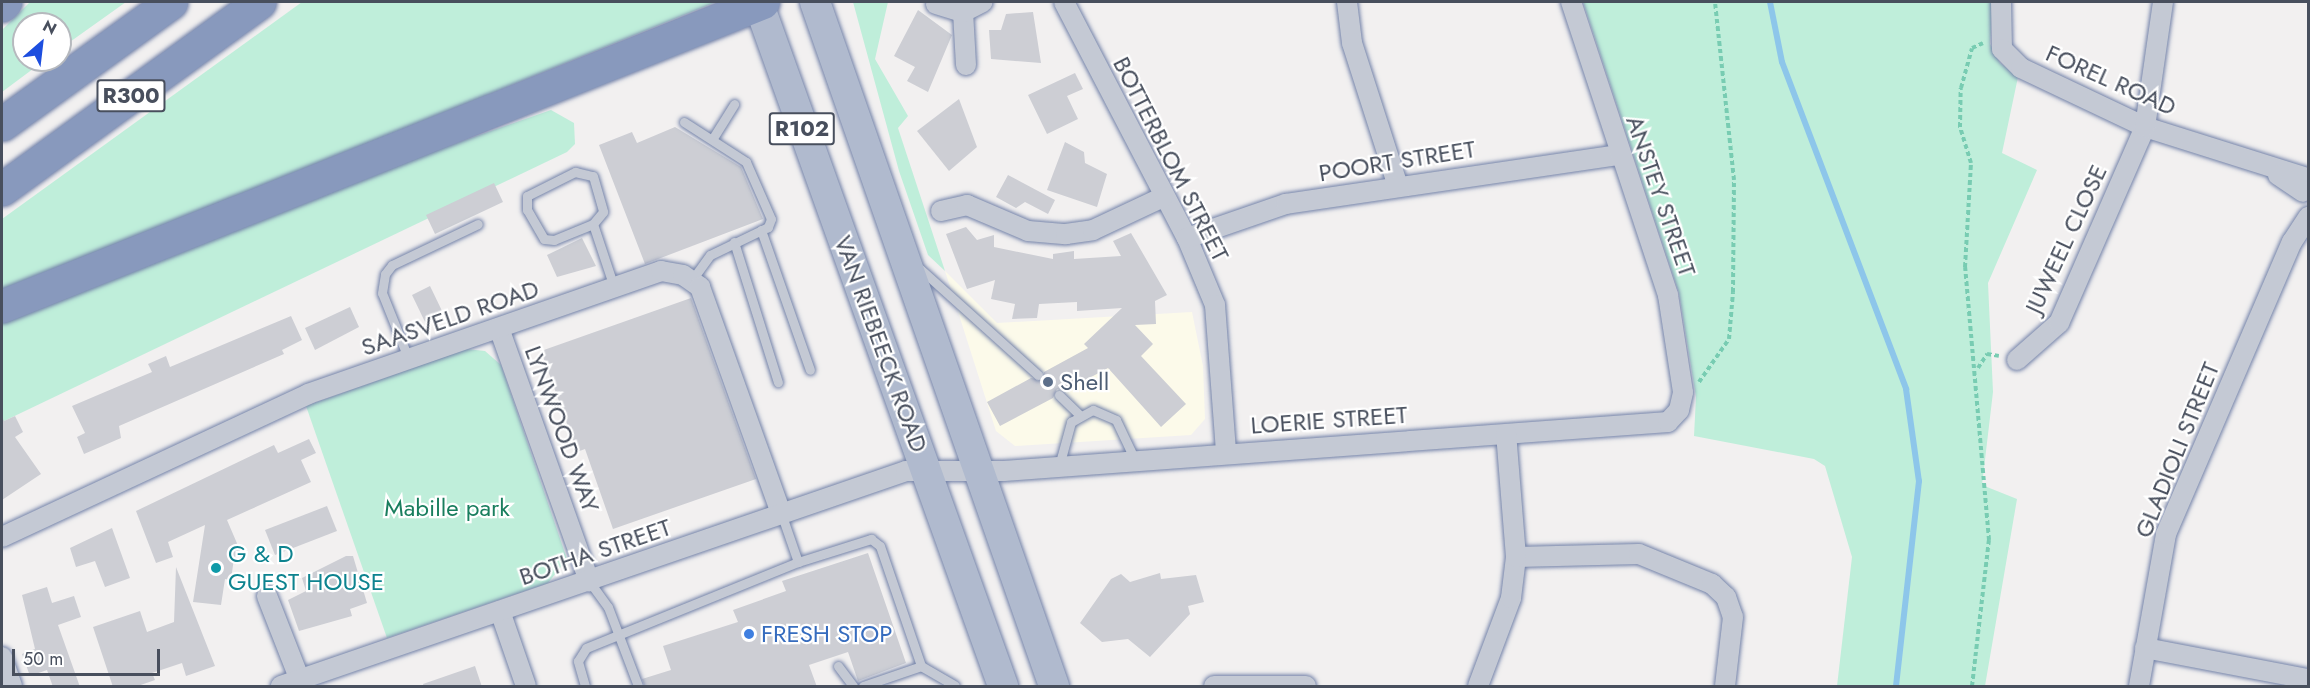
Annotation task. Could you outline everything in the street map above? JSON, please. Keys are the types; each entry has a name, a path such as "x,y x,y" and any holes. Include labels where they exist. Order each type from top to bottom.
{"highway":[{"path":"2,5 5,2"},
{"name":"R300","path":"2,124 171,2"},
{"name":"R300","path":"2,189 259,2"},
{"path":"2,306 760,3"}],"main road":[{"name":"VAN RIEBEECK ROAD","path":"814,2 906,256 977,469 1054,687"},
{"name":"VAN RIEBEECK ROAD","path":"760,3 1003,687"}],"street":[{"path":"936,4 963,12 982,2"},
{"name":"BOTTERBLOM STREET","path":"1064,2 1163,197 1187,238 1218,318 1226,452"},
{"path":"1347,2 1352,43 1398,186"},
{"name":"ANSTEY STREET","path":"1571,2 1619,155 1668,295 1681,401"},
{"path":"2000,38 2001,2"},
{"name":"JUWEEL CLOSE","path":"2017,360 2059,323 2145,128 2163,2"},
{"path":"963,12 966,64"},
{"name":"FOREL ROAD","path":"2000,38 2009,59 2021,68 2145,128 2251,161 2306,188"},
{"name":"POORT STREET","path":"1187,238 1286,204 1619,155"},
{"name":"GLADIOLI STREET","path":"2139,687 2166,534 2292,242 2306,188"},
{"path":"941,211 967,205 1028,231 1066,234 1093,230 1163,197"},
{"name":"GLADIOLI STREET","path":"2292,242 2308,217"},
{"name":"SAASVELD ROAD","path":"2,537 308,394 661,271 692,280"},
{"path":"692,280 700,287 741,394 781,513"},
{"name":"LYNWOOD WAY","path":"499,328 589,581"},
{"name":"LOERIE STREET","path":"927,468 1059,466 1226,452 1653,426 1681,401"},
{"path":"1478,687 1511,598 1516,556 1506,434"},
{"name":"BOTHA STREET","path":"281,687 781,513 927,468"},
{"path":"1516,556 1639,554 1712,584 1726,597 1733,617 1725,687"},
{"path":"267,596 300,680"},
{"path":"500,611 526,687"},
{"path":"2145,648 2308,679"},
{"path":"2,657 12,687"},
{"path":"1214,686 1306,687"}],"lane":[{"path":"713,138 734,104"},
{"path":"684,122 713,138 746,162 771,219 761,230 710,255 692,280"},
{"path":"593,224 544,239 527,210 527,196 575,172 588,172 603,203 593,224 614,287"},
{"path":"409,360 382,293 385,274 392,265 477,225"},
{"path":"761,230 810,370"},
{"path":"734,242 778,382"},
{"path":"906,256 981,320 1038,375"},
{"path":"1059,394 1079,414"},
{"path":"1079,414 1093,410 1116,420 1135,460"},
{"path":"1059,466 1079,414"},
{"path":"781,513 798,562"},
{"path":"585,687 580,655 798,562 876,541 921,666 955,687"},
{"path":"589,581 621,637 638,687"},
{"path":"838,666 853,687"},
{"path":"863,687 921,666"}],"path":[{"path":"1681,401 1704,379 1729,339 1733,292 1734,180 1715,2"},
{"path":"1972,687 1989,540 1980,468 1977,369 1965,267 1971,163 1960,127 1961,88 1972,48 2000,38"},
{"path":"1977,369 1987,354 2017,360"}],"shaded area":[{"path":"945,271 997,323 1192,312 1203,366 1205,419 1191,435 1015,446 996,431"}],"green space":[{"path":"30,2 126,2 72,40 72,12 20,12"},
{"path":"302,2 716,2 2,292 2,219"},
{"path":"853,2 888,2 875,59 908,116 898,128 945,271 928,255 899,171"},
{"path":"1583,2 1993,2 1990,44 2000,63 2018,77 2002,153 2037,170 1988,283 1993,392 1982,485 2017,499 1985,686 1837,686 1852,557 1825,466 1814,459 1694,436 1696,397 1679,293"},
{"path":"12,20 12,72 29,72 2,92 2,30"},
{"path":"551,110 574,123 575,144 567,152 2,422 2,320 351,180"},
{"name":"Mabille park","path":"466,349 485,351 501,365 567,559 548,583 387,638 306,406"}],"building":[{"path":"918,10 952,35 928,92 907,81 915,67 894,56"},
{"path":"1033,12 1041,63 991,59 989,30 1001,30 1006,14"},
{"path":"1075,73 1083,89 1067,96 1078,119 1047,134 1028,95"},
{"path":"959,99 977,147 949,171 917,131"},
{"path":"675,127 741,167 763,219 645,264 599,145 632,132 637,143"},
{"path":"1065,142 1084,152 1085,163 1107,174 1097,207 1047,190"},
{"path":"1008,175 1055,200 1048,214 1025,202 1016,208 996,197"},
{"path":"494,183 503,202 435,234 426,215"},
{"path":"966,227 977,240 994,235 994,247 1053,259 1053,254 1074,251 1074,259 1121,256 1113,241 1131,233 1167,295 1155,301 1156,324 1135,325 1153,344 1141,356 1186,404 1161,427 1108,368 1065,391 1057,389 1053,398 1000,426 987,402 1031,378 1043,380 1044,372 1088,348 1084,344 1122,308 1077,311 1077,302 1039,304 1037,318 1012,319 1015,304 991,299 995,280 967,289 946,234"},
{"path":"582,238 596,266 557,277 547,255"},
{"path":"430,286 444,315 426,324 412,295"},
{"path":"691,298 756,479 613,529 585,449 577,452 541,351"},
{"path":"350,307 359,327 315,350 305,328"},
{"path":"291,316 302,340 282,350 284,354 119,426 121,438 84,454 77,437 85,433 72,406 152,372 148,364 166,356 170,367"},
{"path":"2,416 4,421 15,416 23,432 15,437 41,474 2,500"},
{"path":"309,439 316,453 301,460 311,482 227,520 242,555 234,558 231,580 225,579 221,605 193,602 205,525 168,542 173,557 156,563 136,511 274,445 278,453"},
{"path":"327,506 337,531 275,555 265,530"},
{"path":"112,528 130,578 105,587 95,561 76,567 70,548"},
{"path":"868,553 906,663 858,681 848,652 809,665 817,687 645,687 642,679 671,670 663,646 738,622 733,610 786,591 782,581"},
{"path":"346,556 353,556 367,603 350,609 352,616 299,631 288,600 306,591 302,578"},
{"path":"176,567 215,666 186,676 182,663 152,673 155,680 135,687 113,687 93,627 140,611 147,632 174,622"},
{"path":"1160,573 1161,579 1196,575 1204,602 1188,606 1190,614 1150,657 1128,639 1102,642 1080,623 1111,579 1121,574 1130,582"},
{"path":"47,587 52,603 74,596 81,617 58,625 80,687 53,687 47,670 30,676 22,654 35,649 22,595"},
{"path":"475,666 482,687 424,687 423,684"}],"waterway":[{"path":"1770,2 1782,62 1906,389 1919,481 1896,686"}],"place":[{"name":"Shell","path":"1048,382"},
{"name":"G & D GUEST HOUSE","path":"216,568"},
{"name":"FRESH STOP","path":"749,634"}]}
